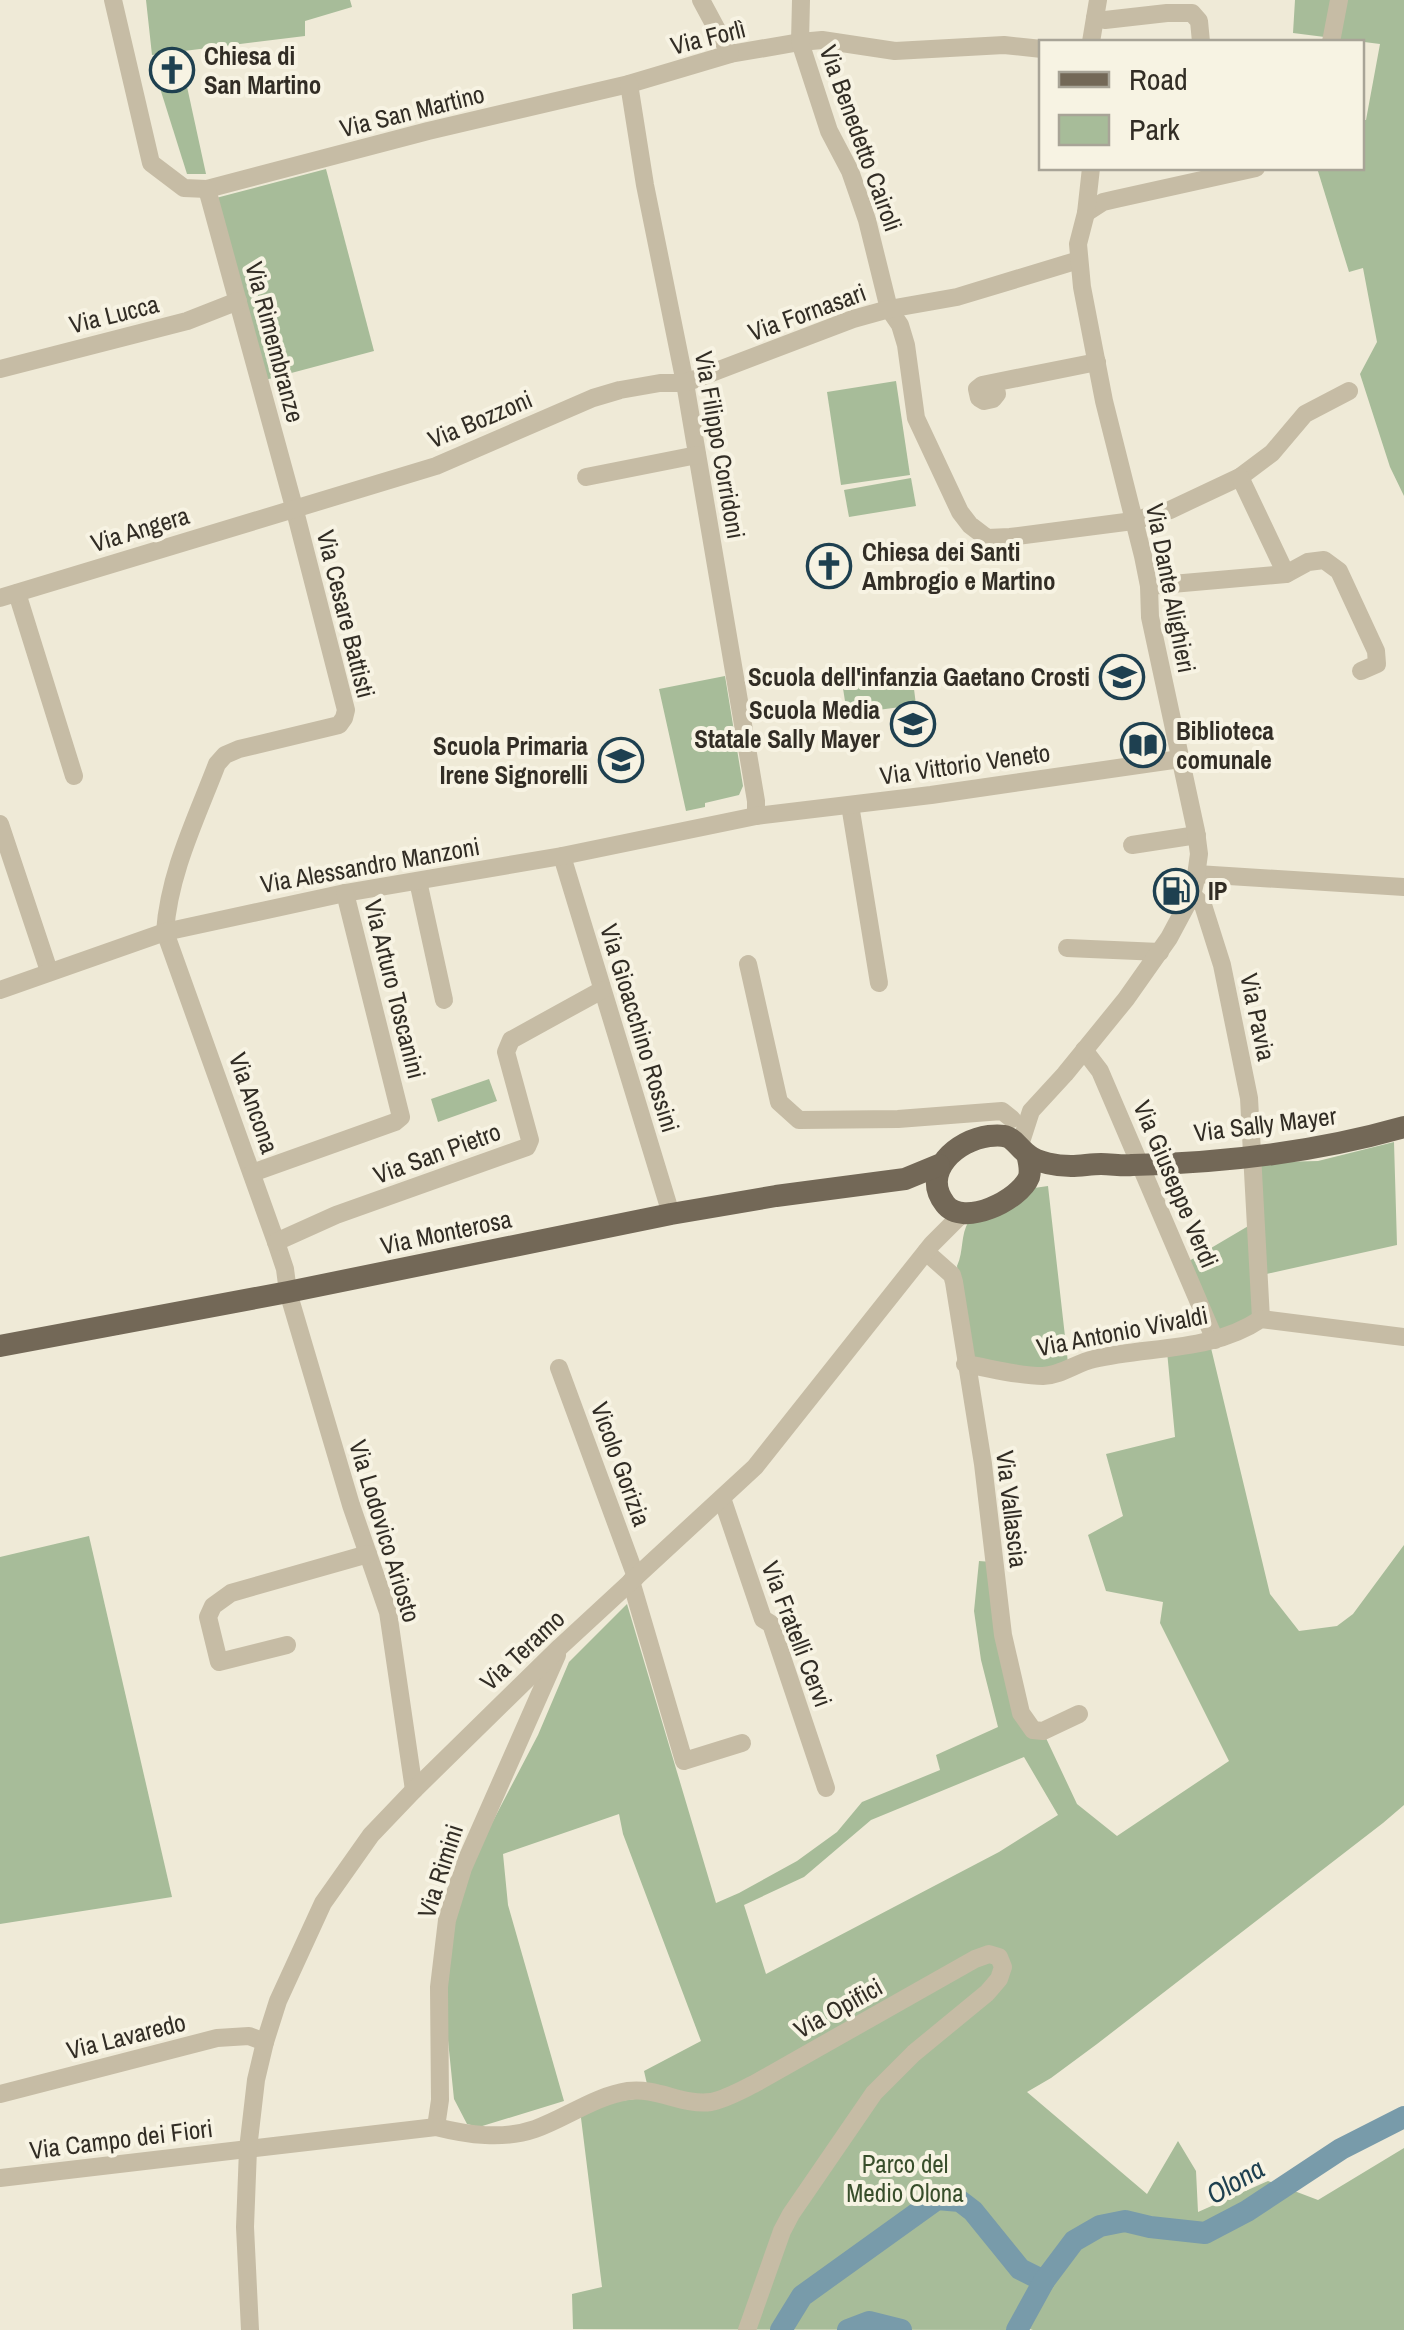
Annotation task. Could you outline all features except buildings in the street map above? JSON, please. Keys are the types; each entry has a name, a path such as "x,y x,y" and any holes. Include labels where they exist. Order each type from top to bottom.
{"main road":[{"name":"Via Sally Mayer","path":"1015,1138 1049,1164 1135,1165 1335,1145 1404,1126"},
{"path":"987,1136 1015,1138 1030,1167 1028,1179 1017,1193 982,1211 946,1192 954,1150 987,1136"},
{"name":"Via Sally Mayer","path":"1028,1179 1106,1172 1135,1165"},
{"name":"Via Monterosa","path":"0,1346 776,1196 904,1179 946,1192"}],"street":[{"path":"113,0 151,163 184,188 207,189"},
{"path":"700,0 730,54"},
{"name":"Via Benedetto Cairoli","path":"801,0 800,42 829,131 850,171 868,220 889,309 903,335 916,418 960,512 987,538 1133,522 1170,510 1240,477 1272,453 1305,414 1349,391"},
{"path":"1331,40 1339,0"},
{"path":"1091,40 1096,9"},
{"path":"1096,9 1105,20 1192,12 1199,21 1201,40"},
{"name":"Via Forlì","path":"629,84 730,54 822,40 895,51 1039,48"},
{"name":"Via San Martino","path":"207,189 629,84"},
{"name":"Via Filippo Corridoni","path":"629,84 685,382 756,816"},
{"path":"1086,213 1116,198 1204,173 1235,170"},
{"path":"1091,173 1097,189 1116,198"},
{"name":"Via Dante Alighieri","path":"1015,1138 1032,1111 1160,952 1192,895 1197,874 1197,835 1150,617 1149,586 1097,362 1079,260 1078,244 1091,173"},
{"name":"Via Rimembranze","path":"207,189 294,508"},
{"name":"Via Fornasari","path":"685,382 853,319 957,297 1079,260"},
{"name":"Via Lucca","path":"0,369 187,321 238,301"},
{"path":"994,383 1097,362"},
{"name":"Via Bozzoni","path":"294,508 436,466 593,398 660,383 685,382"},
{"path":"586,477 697,455"},
{"path":"1240,477 1286,574"},
{"name":"Via Angera","path":"8,595 294,508"},
{"name":"Via Cesare Battisti","path":"164,932 177,865 217,764 239,749 314,733 338,725 344,718 341,686 294,508"},
{"path":"1149,586 1286,574 1308,562 1324,560 1339,571 1376,651 1377,664 1361,671"},
{"path":"8,595 74,776"},
{"name":"Via Vittorio Veneto","path":"756,816 1180,759"},
{"path":"850,805 879,983"},
{"name":"Via Alessandro Manzoni","path":"0,990 164,932 345,893 562,856 756,816"},
{"path":"0,824 50,971"},
{"path":"1132,845 1197,835"},
{"name":"Via Gioacchino Rossini","path":"562,856 671,1214"},
{"path":"1197,874 1404,887"},
{"path":"418,880 444,1000"},
{"name":"Via Arturo Toscanini","path":"252,1173 400,1117 345,893"},
{"name":"Via Pavia","path":"1192,895 1204,905 1222,965 1249,1098 1260,1319"},
{"name":"Via Ancona","path":"164,932 276,1242 288,1292"},
{"path":"1067,948 1160,952"},
{"path":"748,964 779,1102 799,1120 1002,1112 1015,1138"},
{"name":"Via San Pietro","path":"276,1242 336,1216 528,1147 530,1140 506,1052 511,1040 602,990"},
{"name":"Via Giuseppe Verdi","path":"1084,1050 1100,1071 1135,1165 1215,1340"},
{"name":"Via Dante Alighieri","path":"1015,1138 1034,1097 1056,1085"},
{"name":"Via Teramo","path":"250,2330 245,2226 256,2080 265,2042 296,1958 323,1903 371,1835 414,1790 755,1467 929,1248 941,1224 946,1192"},
{"name":"Via Vallascia","path":"929,1248 952,1275 982,1464 1002,1636 1021,1714 1033,1730 1042,1732 1080,1714"},
{"name":"Via Lodovico Ariosto","path":"288,1292 351,1506 388,1612 414,1790"},
{"path":"1260,1319 1404,1337"},
{"name":"Via Antonio Vivaldi","path":"965,1364 1040,1376 1067,1371 1092,1360 1215,1340 1260,1319"},
{"name":"Vicolo Gorizia","path":"559,1368 634,1579 684,1761 742,1743"},
{"name":"Via Fratelli Cervi","path":"722,1498 763,1619 771,1624 826,1788"},
{"path":"286,1645 219,1662 208,1617 213,1606 231,1593 368,1554"},
{"name":"Via Rimini","path":"436,2127 440,2100 439,1988 447,1920 462,1868 560,1648"},
{"name":"Via Opifici","path":"248,2149 436,2127 471,2136 532,2130 612,2094 632,2090 710,2102 728,2097 975,1960 989,1954 999,1957 999,1979 874,2093 791,2214 747,2330"},
{"name":"Via Lavaredo","path":"0,2094 218,2038 250,2036 265,2042"},
{"name":"Via Campo dei Fiori","path":"0,2178 248,2149"}],"green space":[{"path":"146,0 350,0 352,7 305,21 305,36 152,55"},
{"path":"1295,0 1404,0 1404,496 1390,467 1360,374 1377,342 1363,268 1349,272 1318,170 1364,170 1364,120 1380,44 1293,33"},
{"path":"186,82 206,174 187,174 159,85"},
{"path":"326,169 374,351 265,380 216,198"},
{"path":"896,381 910,475 841,485 827,392"},
{"path":"911,478 916,506 849,517 844,490"},
{"path":"912,673 916,705 847,714 842,682"},
{"path":"725,676 743,786 739,795 686,811 659,689"},
{"path":"489,1079 497,1101 438,1122 431,1099"},
{"path":"1394,1142 1397,1245 1253,1277 1256,1316 1218,1335 1189,1261 1250,1225 1246,1163 1318,1161"},
{"path":"1048,1186 1068,1363 1042,1370 985,1362 970,1356 957,1266 966,1226 969,1221 1014,1207 1034,1188"},
{"name":"Parco del Medio Olona","path":"1211,1348 1270,1594 1299,1631 1337,1626 1353,1614 1404,1545 1404,1805 1097,2044 1027,2092 1147,2194 1178,2141 1196,2171 1198,2212 1268,2181 1318,2200 1404,2148 1404,2330 573,2329 572,2294 602,2287 580,2110 650,2097 644,2071 701,2041 623,1834 619,1814 503,1854 508,1905 564,2101 479,2127 467,2124 454,2099 445,2011 454,1922 471,1863 538,1735 569,1662 627,1604 716,1903 797,1861 837,1832 862,1802 940,1770 936,1755 998,1727 981,1660 974,1611 979,1561 992,1562 1018,1715 1045,1736 1077,1804 1117,1836 1229,1761 1160,1623 1163,1602 1106,1591 1088,1535 1123,1516 1106,1454 1175,1437 1167,1351","holes":["1024,1757 1058,1815 999,1852 766,1974 744,1905 804,1877 871,1820"]},
{"path":"89,1536 172,1897 0,1924 0,1557"}],"waterway":[{"name":"Olona","path":"1017,2330 1044,2281 1074,2241 1100,2226 1125,2221 1205,2233 1247,2211 1341,2149 1404,2117"},
{"name":"Olona","path":"781,2330 802,2296 937,2199 960,2201 973,2211 1020,2269 1044,2281"},
{"name":"Olona","path":"848,2330 869,2322 901,2330"}],"place":[{"name":"Chiesa di San Martino","path":"172,70"},
{"name":"Chiesa dei Santi Ambrogio e Martino","path":"829,566"},
{"name":"Scuola dell'infanzia Gaetano Crosti","path":"1122,677"},
{"name":"Scuola Media Statale Sally Mayer","path":"913,724"},
{"name":"Biblioteca comunale","path":"1143,745"},
{"name":"Scuola Primaria Irene Signorelli","path":"621,760"},
{"name":"IP","path":"1176,891"}]}
